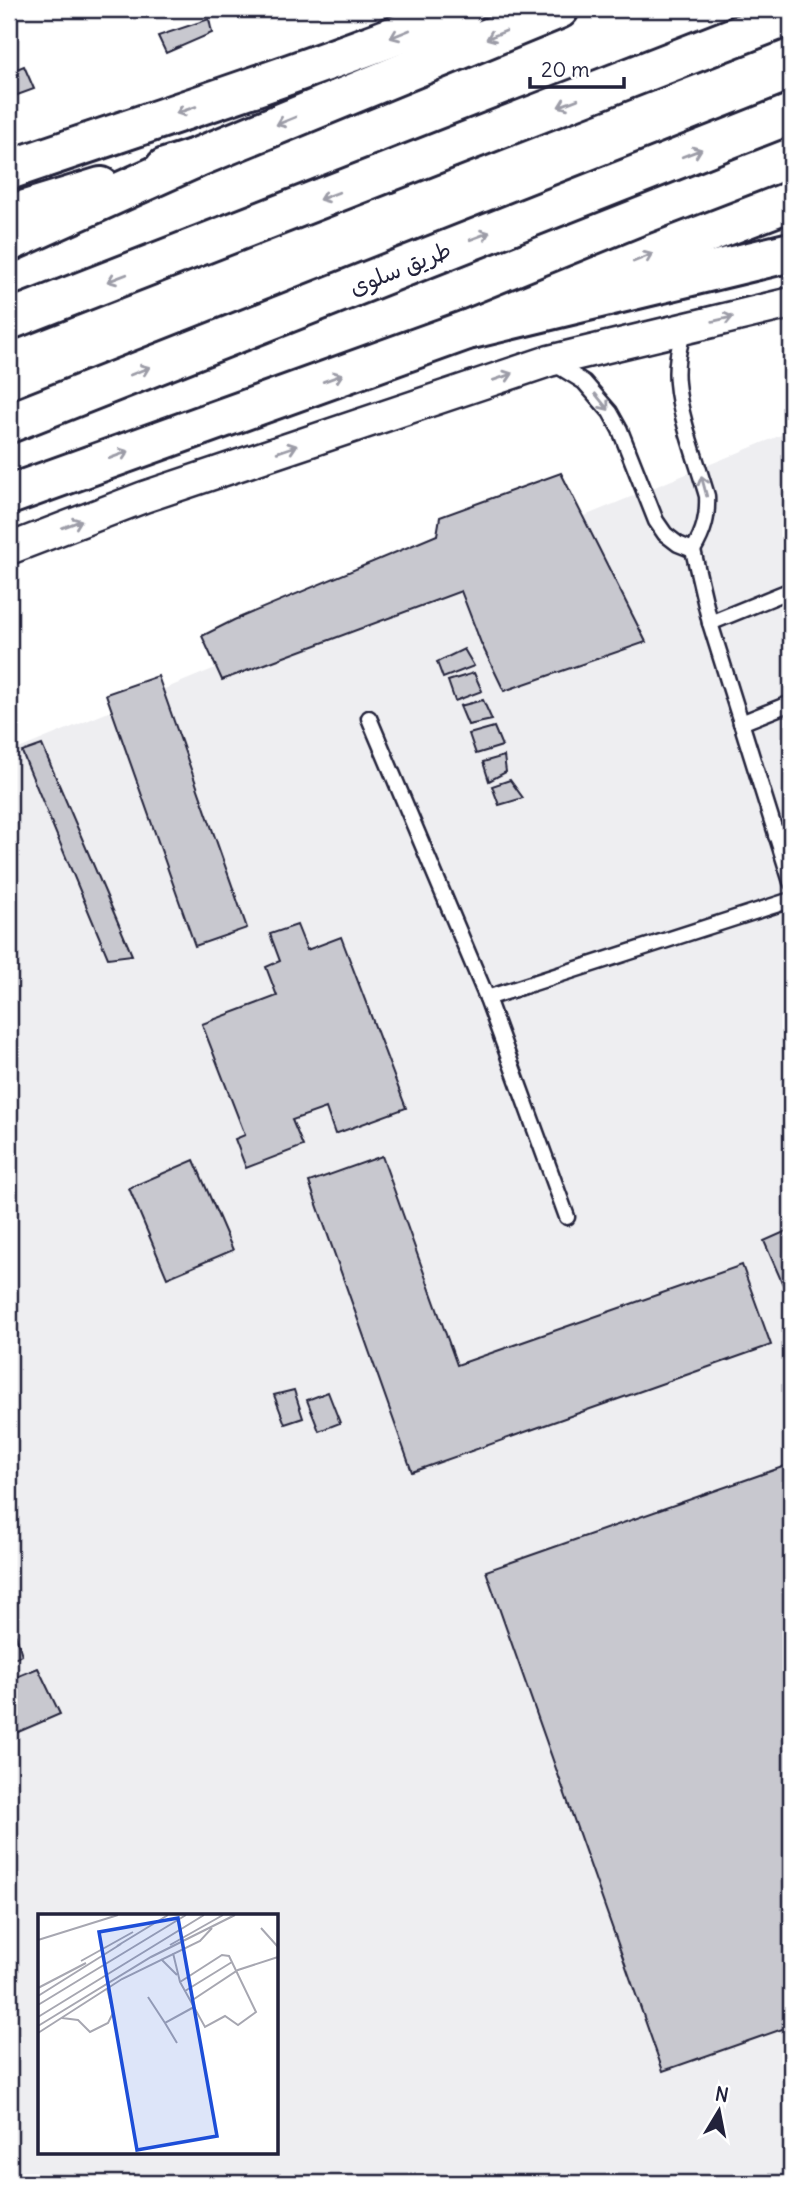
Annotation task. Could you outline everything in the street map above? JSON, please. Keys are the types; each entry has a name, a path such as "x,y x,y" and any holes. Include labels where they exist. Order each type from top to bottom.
{"main road":[{"path":"9,170 253,88 464,9"},
{"path":"9,242 196,158 559,9"},
{"path":"9,320 791,15"},
{"name":"طريق سلوى","path":"9,423 791,114"},
{"path":"9,215 196,158"},
{"path":"9,495 467,330 791,201"},
{"path":"467,330 791,252"}],"street":[{"path":"9,549 144,497 549,361 791,303"}],"lane":[{"path":"684,329 676,364 677,383 707,496 708,510 701,538 693,550 710,622 791,882"},
{"path":"549,361 584,382 598,396 620,430 656,521 665,534 678,544 693,550"},
{"path":"710,622 791,590"},
{"path":"741,723 791,703"},
{"path":"369,718 487,998 567,1217"},
{"path":"776,836 791,829"},
{"path":"487,998 791,900"}],"shaded area":[{"path":"791,431 791,2183 9,2183 9,753"}],"building":[{"path":"209,19 212,33 166,53 158,36"},
{"path":"24,66 34,89 9,98 9,72"},
{"path":"561,473 646,642 504,691 481,643 461,591 222,680 202,636 437,535 440,517"},
{"path":"464,649 474,666 443,678 437,662"},
{"path":"474,673 482,691 455,701 448,681"},
{"path":"158,676 247,928 195,946 106,694"},
{"path":"483,700 492,720 468,725 460,706"},
{"path":"494,727 502,746 476,754 469,734"},
{"path":"42,745 132,955 108,958 22,752"},
{"path":"504,756 506,772 489,781 483,762"},
{"path":"510,780 523,798 499,805 492,786"},
{"path":"297,925 307,950 341,937 406,1108 335,1134 326,1108 292,1120 303,1146 246,1168 235,1139 245,1135 202,1024 277,996 266,967 280,961 270,934"},
{"path":"382,1156 457,1365 742,1265 771,1345 412,1472 309,1182"},
{"path":"194,1160 233,1250 167,1278 129,1188"},
{"path":"791,1229 791,1303 764,1241"},
{"path":"294,1390 303,1418 285,1424 274,1395"},
{"path":"328,1392 340,1423 319,1431 307,1400"},
{"path":"791,1464 791,2026 663,2071 486,1571"},
{"path":"12,1623 22,1655 9,1660 9,1624"},
{"path":"38,1668 60,1714 9,1736 9,1680"}]}
